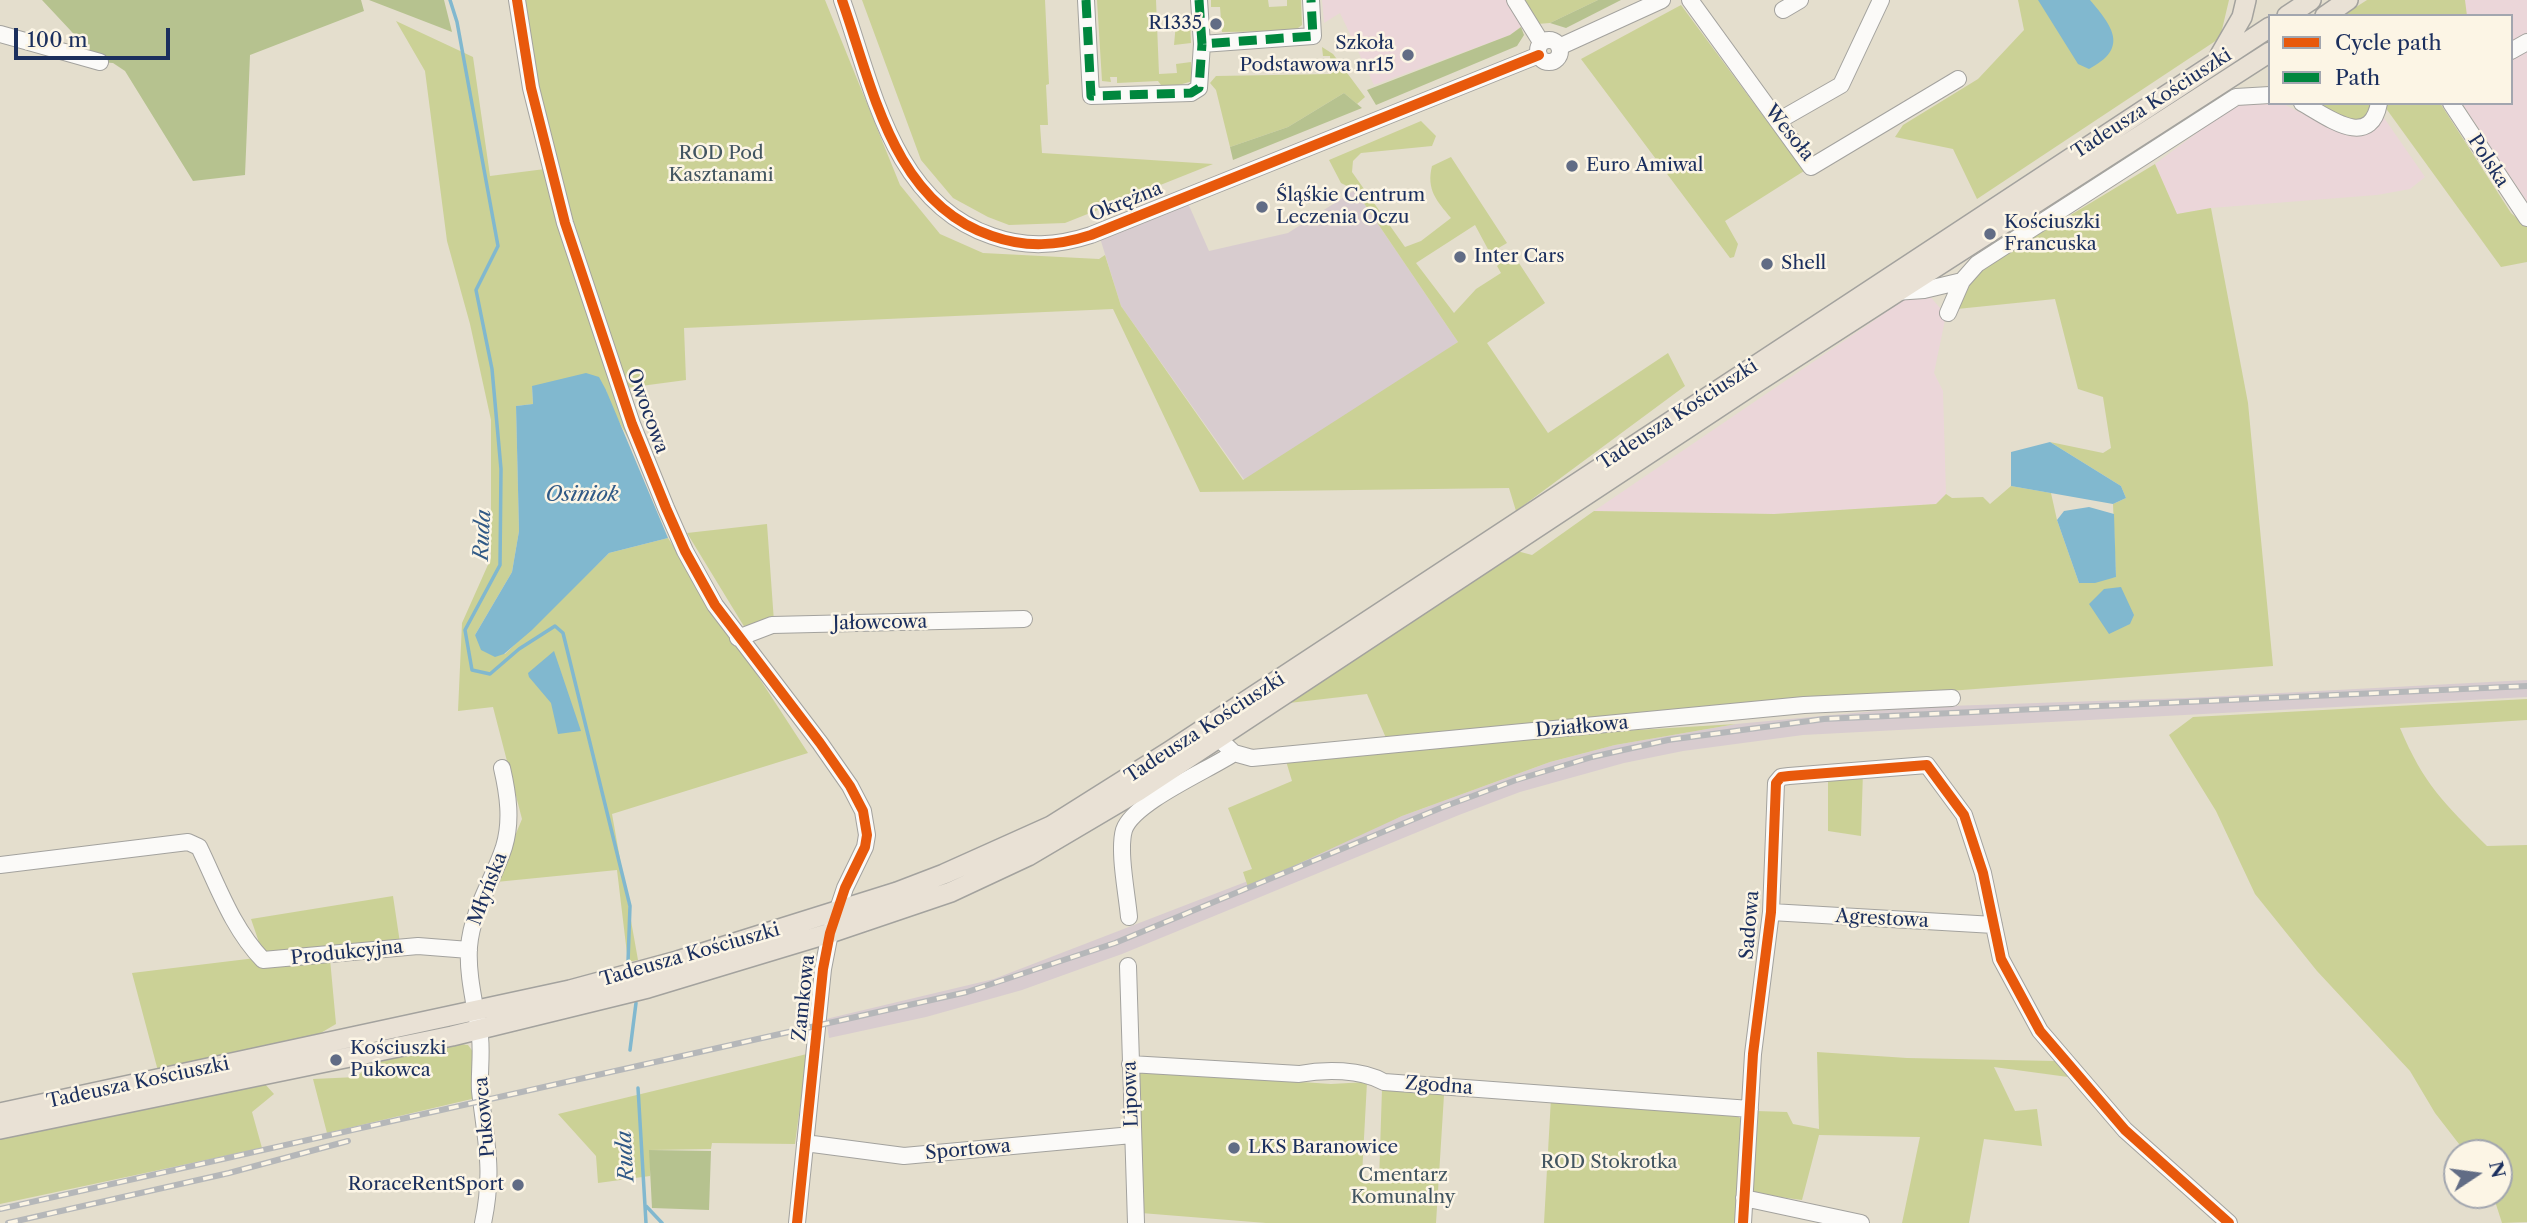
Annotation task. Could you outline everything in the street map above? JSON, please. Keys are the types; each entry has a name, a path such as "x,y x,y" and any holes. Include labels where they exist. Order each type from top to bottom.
{"main road":[{"path":"2217,61 2232,38 2246,0"},
{"path":"2275,0 2297,9"},
{"name":"Tadeusza Kościuszki","path":"0,1129 477,1020 838,911 944,874 1068,816 2268,28"},
{"name":"Tadeusza Kościuszki","path":"0,1113 477,1020 616,998 830,933 951,891 1028,856 1138,791 1895,292 1990,234 2268,53"}],"street":[{"name":"Owocowa","path":"517,0 531,88 565,223 628,412 684,551 738,638 850,786"},
{"name":"Okrężna","path":"842,0 895,146 913,181 943,211 969,228 1027,244 1062,243 1113,227 1540,49"},
{"path":"1086,0 1091,96 1191,93 1199,88 1202,44 1199,0"},
{"path":"1202,44 1313,36 1311,0"},
{"path":"1515,0 1540,49 1548,40 1559,47 1662,0"},
{"name":"Wesoła","path":"1690,0 1811,167 1958,79"},
{"path":"1783,10 1800,0"},
{"path":"1778,121 1840,85 1881,0"},
{"path":"0,34 100,62"},
{"path":"1932,289 1946,304 1948,313 1962,281 1977,264 2236,97 2268,95"},
{"path":"2306,105 2346,128 2358,129 2371,120 2378,105"},
{"name":"Polska","path":"2452,105 2527,218"},
{"path":"1895,292 1932,289 1962,281"},
{"name":"Jałowcowa","path":"738,638 772,625 1024,620"},
{"name":"Działkowa","path":"1234,753 1252,758 1804,705 1952,698"},
{"path":"1129,917 1123,838 1128,821 1195,772 1234,753 1218,738"},
{"name":"Sadowa","path":"1743,1223 1753,1054 1770,912 1776,783 1781,777 1927,765 1964,815 1983,873 1994,925"},
{"name":"Młyńska","path":"477,1020 469,950 482,895 505,845 509,800 502,768"},
{"name":"Zamkowa","path":"797,1223 804,1143 818,1041 820,989 830,933 867,835 863,811 850,786"},
{"name":"Produkcyjna","path":"0,864 188,842 199,847 225,905 248,944 263,960 418,946 469,950"},
{"name":"Agrestowa","path":"1770,912 1994,925"},
{"path":"1994,925 2001,959 2040,1031 2125,1130 2229,1223"},
{"name":"Lipowa","path":"1128,966 1136,1223"},
{"name":"Pukowca","path":"477,1020 480,1091 489,1144 490,1179 483,1223"},
{"name":"Zgodna","path":"1130,1064 1299,1074 1317,1070 1373,1076 1384,1082 1750,1109"},
{"name":"Sportowa","path":"804,1143 905,1156 1132,1135"},
{"path":"1744,1198 1861,1223"}],"shaded area":[{"name":"Szkoła Podstawowa nr15","path":"1322,0 1507,0 1523,25 1510,35 1374,85 1340,13 1324,23"},
{"path":"2448,0 2527,0 2527,202 2463,105 2513,105 2513,14 2458,14"},
{"path":"2237,103 2268,103 2285,105 2349,136 2369,133 2382,115 2425,177 2410,189 2377,195 2211,208 2177,214 2155,164"},
{"path":"1355,190 1458,342 1248,485 1121,306 1100,238 1187,201 1209,251 1288,233"},
{"path":"1928,294 1946,315 1934,373 1943,391 1946,494 1936,504 1774,514 1594,511 1907,298"},
{"path":"2527,680 2527,697 1803,735 1683,751 1624,763 1520,792 1459,815 1122,954 1022,990 926,1017 829,1038 826,1019 994,979 1248,881 1402,816 1550,762 1615,745 1736,724 1919,707 2185,698"}],"green space":[{"path":"42,0 361,0 364,11 250,55 245,175 193,181 125,71 113,63 100,62"},
{"path":"369,0 444,0 452,32"},
{"name":"ROD Pod Kasztanami","path":"524,0 825,0 900,185 940,234 983,253 1099,259 1105,255 1121,306 1243,480 1458,342 1355,190 1341,183 1329,160 1421,121 1436,136 1432,146 1361,153 1353,161 1352,172 1405,247 1421,241 1451,218 1437,200 1430,182 1432,166 1451,157 1507,243 1490,253 1475,225 1416,263 1454,313 1476,289 1501,273 1497,266 1508,256 1515,257 1545,303 1487,343 1548,433 1668,353 1685,386 1516,511 1509,488 1200,492 1113,309 684,328 686,380 626,388 577,242 539,92"},
{"path":"862,0 1045,0 1049,84 1046,85 1048,125 1040,125 1042,153 1213,164 1065,223 1009,225 988,217 953,198 921,160"},
{"path":"1097,0 1156,0 1159,74 1177,73 1176,64 1191,62 1193,81 1164,89 1158,81 1117,83 1117,77 1110,77 1111,82 1102,81"},
{"path":"1211,0 1268,0 1269,7 1287,6 1287,0 1301,0 1302,25 1294,31 1222,32 1220,7 1211,7"},
{"path":"1523,0 1598,0 1550,23 1537,24"},
{"path":"1598,0 1621,0 1566,28 1550,23"},
{"path":"2018,0 2229,0 2220,38 1977,199 1953,149 1895,137 1903,125 1978,79 2024,30"},
{"path":"2367,0 2465,0 2467,14 2345,14"},
{"path":"1681,5 1804,171 1725,221 1738,244 1734,257 1730,258 1581,59"},
{"path":"396,21 473,57 490,176 545,169 629,440 611,407 606,390 532,386 533,404 516,406 519,531 512,572 475,635 505,654 609,553 668,538 808,753 612,814 638,960 628,962 617,870 496,882 522,819 493,707 458,711 462,623 491,558 491,420 470,324 447,241 425,71"},
{"path":"1190,21 1191,43 1174,45 1176,23"},
{"path":"1521,27 1524,35 1517,46 1376,105 1367,90 1510,35"},
{"path":"1322,47 1333,54 1365,97 1357,104 1344,93 1288,127 1230,147 1216,90 1210,83 1216,76 1331,74 1330,56 1323,56"},
{"path":"1344,93 1362,108 1233,160 1230,147 1288,127"},
{"path":"2320,105 2371,105 2365,119 2351,121"},
{"path":"2441,105 2511,213 2527,227 2527,262 2501,267 2385,107"},
{"path":"2155,164 2177,214 2211,208 2248,403 2273,666 1535,723 1386,738 1367,694 1289,703 1517,551 1532,555 1594,511 1774,514 1936,504 1946,494 1952,498 1983,497 1990,504 2011,486 2051,493 2057,520 2079,583 2116,577 2113,504 2126,498 2121,486 2050,442 2103,453 2111,448 2103,397 2078,389 2055,299 1957,309 1973,274"},
{"path":"767,524 774,622 745,628 687,533"},
{"path":"2527,699 2527,720 2400,728 2436,792 2487,846 2527,845 2527,1222 2502,1223 2498,1209 2513,1209 2513,1139 2455,1139 2435,1113 2410,1071 2317,971 2255,894 2216,811 2169,735 2193,717"},
{"path":"1736,724 1615,745 1550,762 1402,816 1248,887 1243,872 1252,869 1228,808 1292,781 1286,761 1521,737"},
{"path":"1863,771 1861,836 1828,831 1828,775"},
{"path":"393,896 400,943 330,959 336,1024 319,1034 158,1071 132,973 264,957 251,919"},
{"path":"459,1044 468,1045 474,1053 476,1098 327,1133 313,1079 357,1077 366,1068 390,1057"},
{"path":"1817,1052 1907,1058 2055,1061 2068,1077 1994,1067 2015,1111 2037,1109 2042,1146 1984,1139 1969,1223 1902,1223 1920,1137 1819,1135 1802,1200 1749,1193 1756,1111 1787,1112 1793,1124 1819,1129"},
{"path":"807,1054 795,1144 712,1143 711,1149 650,1150 650,1176 598,1183 596,1156 558,1114"},
{"name":"LKS Baranowice","path":"1140,1071 1331,1084 1367,1082 1362,1175 1379,1182 1382,1089 1444,1095 1436,1223 1266,1223 1141,1213"},
{"path":"264,1083 274,1094 252,1112 262,1148 0,1204 0,1136"},
{"name":"ROD Stokrotka","path":"1551,1098 1731,1112 1740,1118 1743,1126 1739,1223 1544,1223"},
{"path":"649,1150 711,1151 709,1210 652,1208"}],"water":[{"path":"2038,0 2090,0 2110,28 2113,45 2109,53 2089,69 2078,64"},
{"name":"Osiniok","path":"586,373 599,377 606,390 668,538 609,553 532,630 504,654 495,657 481,650 475,635 512,572 519,531 516,406 533,404 532,386"},
{"path":"2050,442 2121,486 2126,498 2113,504 2011,486 2011,452"},
{"path":"2089,507 2114,514 2116,577 2095,583 2079,583 2057,520 2064,511"},
{"path":"2121,587 2134,615 2130,624 2109,634 2089,604 2104,589"},
{"path":"554,651 581,731 558,734 551,703 529,677 528,673"}],"waterway":[{"name":"Ruda","path":"450,0 457,22 498,246 476,290 492,369 501,469 500,565 465,630 472,670 490,674 519,649 555,626 563,633 630,906 628,962"},
{"name":"Ruda","path":"630,1050 636,1003"},
{"name":"Ruda","path":"638,1088 646,1223"},
{"path":"646,1206 662,1223"}],"railway":[{"path":"0,1209 967,992 1115,943 1443,807 1516,780 1592,757 1668,740 1824,719 2527,686"},
{"path":"8,1223 229,1173 348,1141"}],"marked path":[{"path":"1086,0 1091,96 1191,93 1199,88 1202,44"},
{"path":"1199,0 1202,44 1313,36 1311,0"}],"cycle path":[{"path":"517,0 531,88 565,223 632,424 666,508 685,551 715,605 820,743 850,786 863,811 867,835 865,847 845,888 830,933 823,969 797,1223"},
{"path":"842,0 877,105 909,170 931,198 958,220 992,236 1029,244 1054,243 1091,235 1539,55"},
{"path":"1743,1223 1753,1054 1771,912 1776,783 1781,777 1789,776 1927,765 1964,815 1983,873 2001,959 2040,1031 2125,1130 2229,1223"}],"place":[{"name":"R1335","path":"1216,24"},
{"name":"Szkoła Podstawowa nr15","path":"1408,55"},
{"name":"Euro Amiwal","path":"1572,166"},
{"name":"Śląśkie Centrum Leczenia Oczu","path":"1262,207"},
{"name":"Kościuszki Francuska","path":"1990,234"},
{"name":"Inter Cars","path":"1460,257"},
{"name":"Shell","path":"1767,264"},
{"name":"Kościuszki Pukowca","path":"336,1060"},
{"name":"LKS Baranowice","path":"1234,1148"},
{"name":"RoraceRentSport","path":"518,1185"}],"park label":[{"name":"Cmentarz Komunalny","path":"1403,1187"}]}
